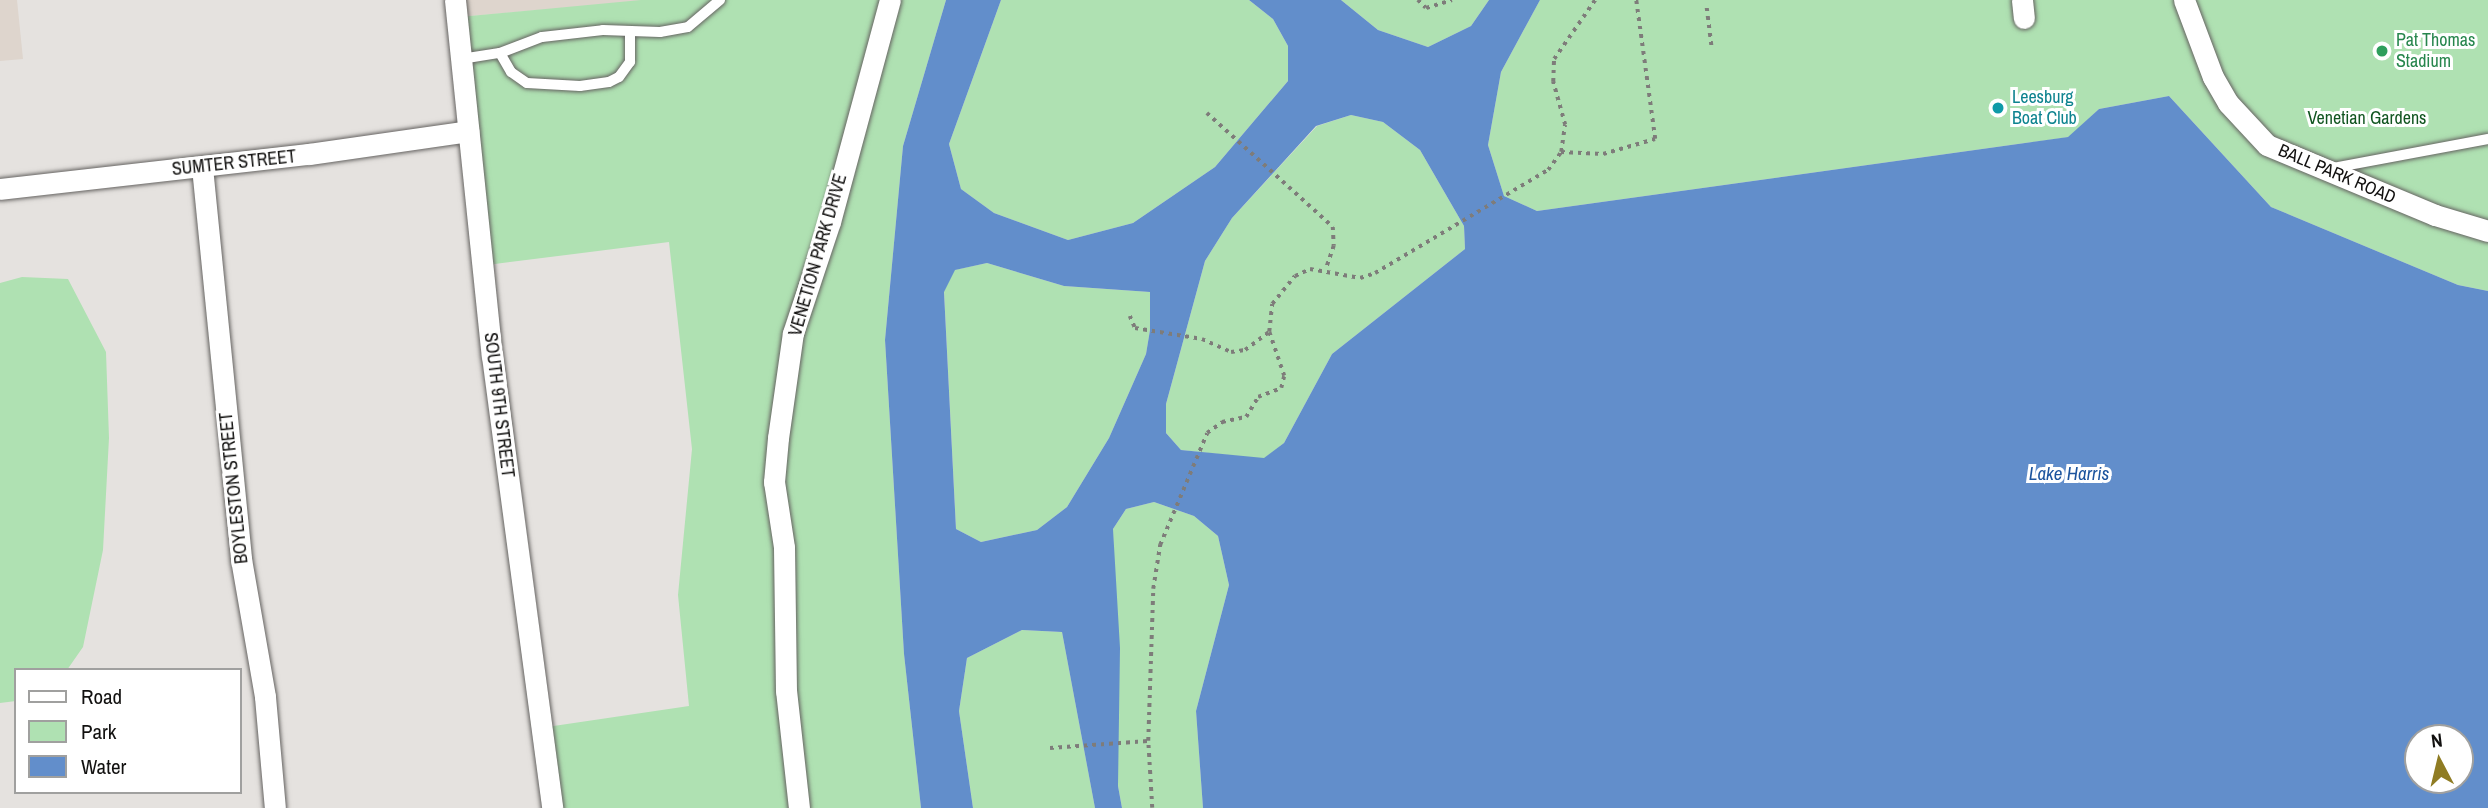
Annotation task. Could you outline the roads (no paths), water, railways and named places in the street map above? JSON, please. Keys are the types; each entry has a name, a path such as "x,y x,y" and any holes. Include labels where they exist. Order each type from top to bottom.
{"street":[{"name":"SOUTH 9TH STREET","path":"455,0 468,131 552,808"},
{"name":"VENETION PARK DRIVE","path":"799,808 786,691 784,547 774,482 778,438 793,333 830,222 890,0"},
{"name":"BALL PARK ROAD","path":"2184,0 2213,77 2252,132 2288,156 2488,231"},
{"name":"SUMTER STREET","path":"0,189 202,167 468,131"},
{"name":"BOYLESTON STREET","path":"202,167 241,559 265,697 275,808"}],"lane":[{"path":"461,59 500,53 542,37 603,30 630,33 688,27 720,0"},
{"path":"500,53 511,72 527,83 580,86 609,82 619,77 630,62 630,33"},
{"path":"2324,170 2488,139"}],"water":[{"name":"Lake Harris","path":"946,0 1001,0 949,144 961,189 994,213 1068,240 1133,223 1215,167 1288,81 1288,46 1273,19 1249,0 1341,0 1378,30 1428,47 1471,26 1489,0 1540,0 1501,72 1488,145 1504,196 1537,211 2068,137 2099,109 2169,96 2271,207 2458,285 2488,291 2488,808 1203,808 1196,711 1229,585 1218,536 1194,516 1154,502 1126,509 1113,529 1120,648 1118,786 1122,808 1095,808 1062,632 1022,630 967,658 959,711 973,808 921,808 904,654 885,340 903,146","holes":["1351,115 1383,122 1420,150 1464,226 1465,249 1332,354 1284,443 1264,458 1181,450 1166,433 1166,404 1205,261 1232,218 1316,126","987,263 1064,286 1150,292 1150,330 1146,354 1109,438 1067,507 1037,530 981,542 956,529 944,292 955,270"]}],"place":[{"name":"Pat Thomas Stadium","path":"2382,51"},
{"name":"Leesburg Boat Club","path":"1998,108"}],"park label":[{"name":"Venetian Gardens","path":"2367,118"}]}
